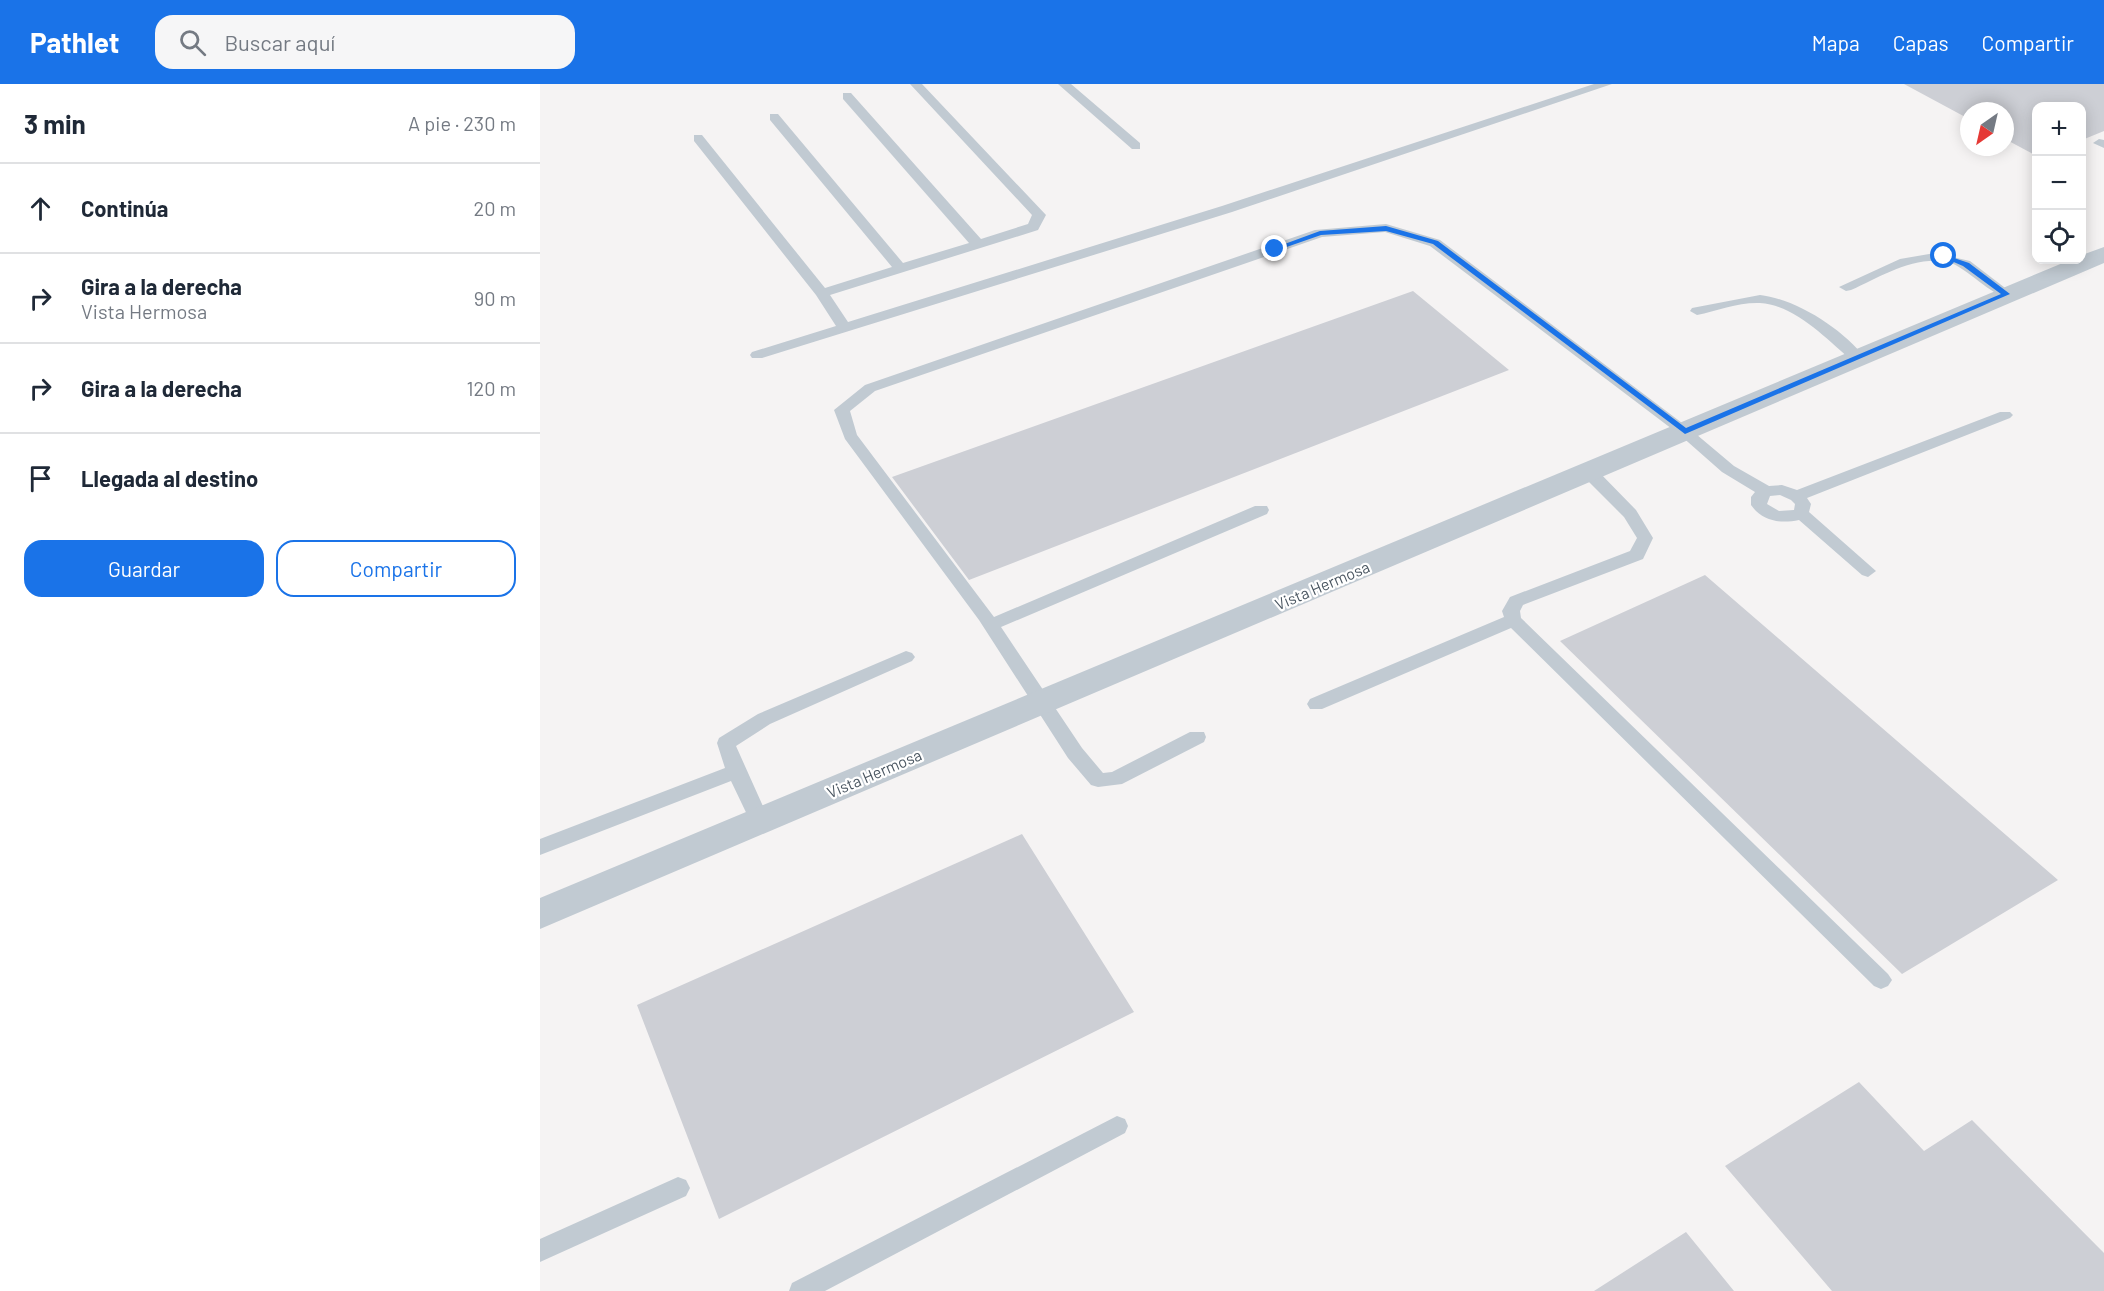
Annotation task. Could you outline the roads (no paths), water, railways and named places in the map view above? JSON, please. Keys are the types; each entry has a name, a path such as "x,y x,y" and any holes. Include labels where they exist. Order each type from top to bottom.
{"street":[{"name":"Vista Hermosa","path":"540,914 2104,254"}],"lane":[{"path":"822,293 1033,227 1039,215 916,84"},
{"path":"1064,84 1136,146"},
{"path":"757,355 1227,209 1602,85"},
{"path":"847,96 978,244"},
{"path":"774,117 901,269"},
{"path":"698,138 822,293 844,327"},
{"path":"1197,737 1114,779 1098,780 1075,753 991,625 850,436 842,410 870,388 1320,233 1386,228 1435,243 1685,432 1728,469 1766,492"},
{"path":"1846,287 1923,256 1944,256 1966,264 2006,294"},
{"path":"1697,311 1762,299 1777,303 1794,309 1858,358"},
{"path":"1797,496 2005,415"},
{"path":"1589,472 1630,514 1645,538 1637,555 1516,601 1511,611 1513,620 1881,980"},
{"path":"1782,490 1797,496 1803,504 1801,513 1792,517 1767,513 1759,505 1759,497 1766,492 1782,490"},
{"path":"991,625 1261,510"},
{"path":"1801,513 1868,571"},
{"path":"1316,704 1513,620"},
{"path":"760,822 736,771 726,743 764,719 906,657"},
{"path":"540,847 736,771"},
{"path":"801,1291 1117,1126"},
{"path":"540,1251 678,1188"}]}
